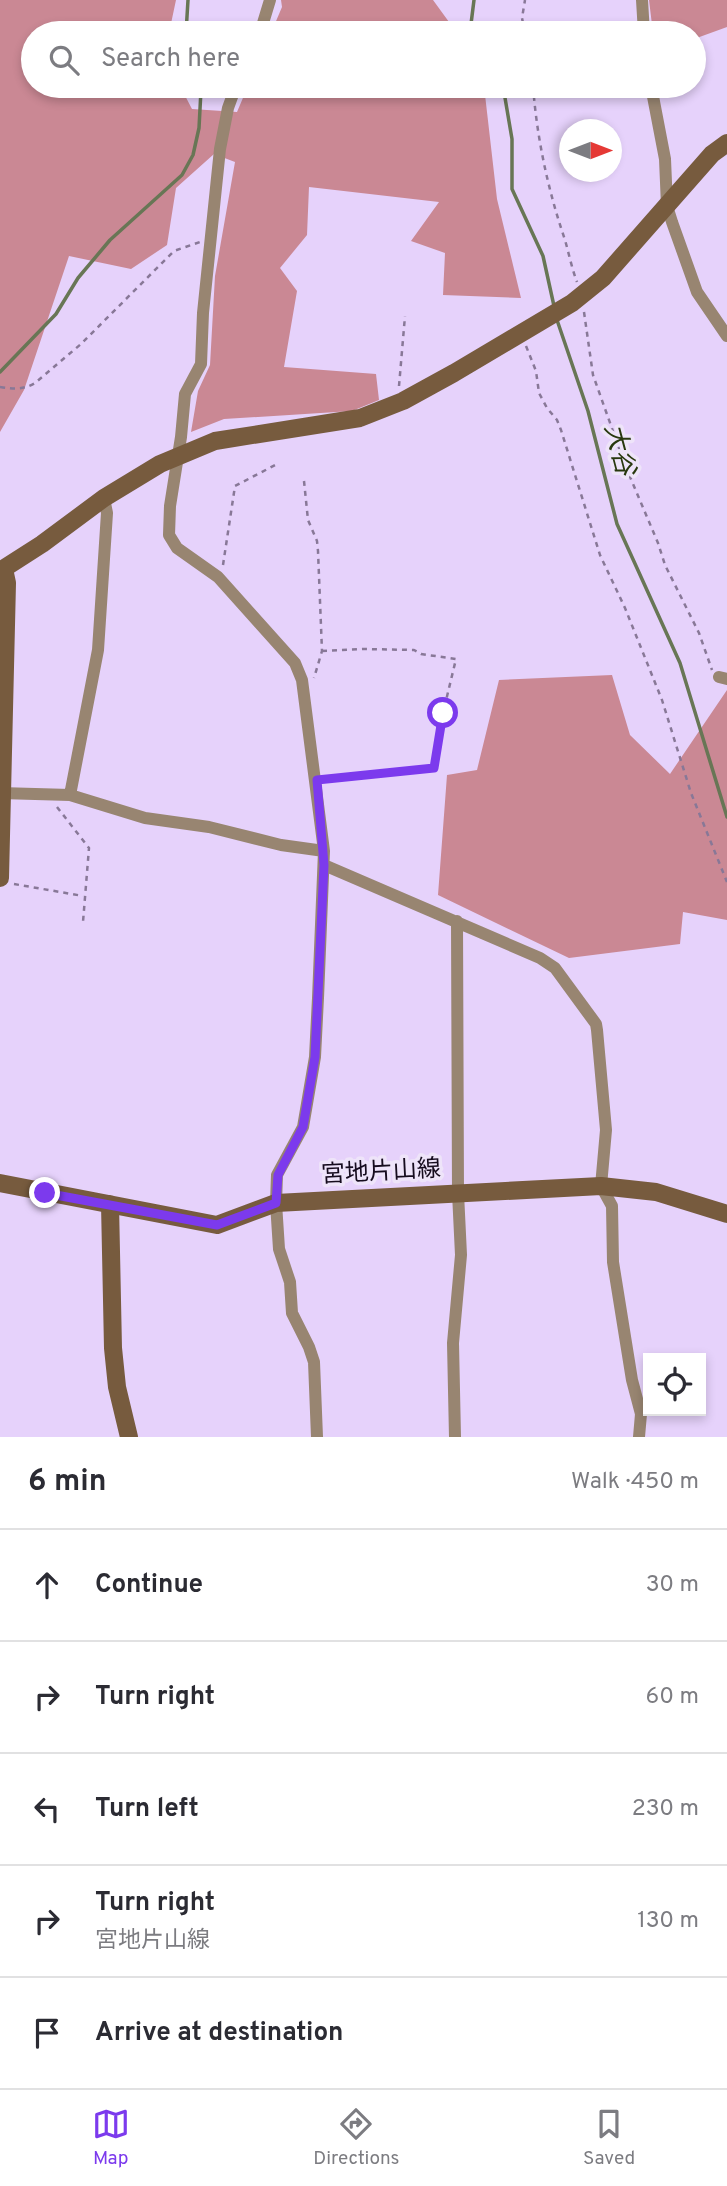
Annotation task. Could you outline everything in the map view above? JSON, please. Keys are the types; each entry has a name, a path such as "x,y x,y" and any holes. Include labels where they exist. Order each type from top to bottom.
{"street":[{"path":"264,21 270,0"},
{"path":"642,0 643,21"},
{"path":"232,98 220,149 203,313 201,364 185,394 170,506 169,535 177,548 218,577 295,663 302,680 317,780 324,851 315,1057 303,1127 278,1175 276,1203 279,1249 290,1282 292,1312 314,1362 317,1437"},
{"path":"653,98 665,159 667,206 697,292 727,336"},
{"path":"6,881 2,794 7,583 2,570 43,544 104,498 160,464 215,441 360,418 402,401 528,329 577,299 603,278 712,154 727,143"},
{"path":"70,795 98,650 107,513 104,498"},
{"path":"2,794 70,795 145,818 209,827 281,845 324,851"},
{"path":"324,865 540,958 555,968 596,1024 606,1130 601,1186 612,1206 613,1262 632,1380 641,1413 639,1437"},
{"path":"455,1437 453,1343 461,1255 458,1193 457,920"},
{"name":"宮地片山線","path":"0,1183 217,1225 276,1203 601,1186 656,1192 727,1214"},
{"path":"110,1204 113,1349 117,1387 130,1437"}],"path":[{"path":"523,21 525,0"},
{"path":"534,98 545,175 577,299 593,375 665,565 699,634 708,664 723,678"},
{"path":"0,387 27,388 35,383 81,344 174,251 211,237"},
{"path":"402,401 399,385 405,316"},
{"path":"528,329 539,393 561,430 603,563 625,608 652,676 691,793 727,883"},
{"path":"218,577 228,540 235,486 279,463"},
{"path":"303,691 312,683 317,673 322,651 317,541 308,520 304,481"},
{"path":"317,780 434,768 456,659 421,654 414,650 322,651"},
{"path":"46,794 89,848 83,922"},
{"path":"6,881 84,897"}],"shaded area":[{"path":"0,0 176,0 172,21 21,21 21,98 186,98 192,109 237,112 243,98 485,98 497,199 521,298 443,295 445,253 411,241 439,202 309,187 307,235 280,268 297,291 284,367 376,374 379,400 352,411 224,419 191,432 198,391 210,365 215,276 235,162 214,154 176,188 167,245 131,269 69,256 24,390 0,432"},
{"path":"281,0 433,0 448,21 276,21 282,7"},
{"path":"649,0 727,0 727,27 706,35 706,21 652,21"},
{"path":"612,675 630,735 670,774 727,690 727,920 683,912 680,944 569,958 438,895 447,775 477,770 499,680"}],"waterway":[{"path":"187,21 188,0"},
{"name":"大谷","path":"471,21 474,0"},
{"path":"0,372 56,314 78,278 110,240 182,175 193,155 199,128 201,98"},
{"name":"大谷","path":"505,98 512,139 512,189 543,256 554,306"},
{"name":"大谷","path":"557,320 588,411 617,524 680,663 727,817"}],"route":[{"path":"45,1193 217,1225 276,1203 278,1175 303,1127 315,1057 324,865 317,780 434,768 443,713"}]}
